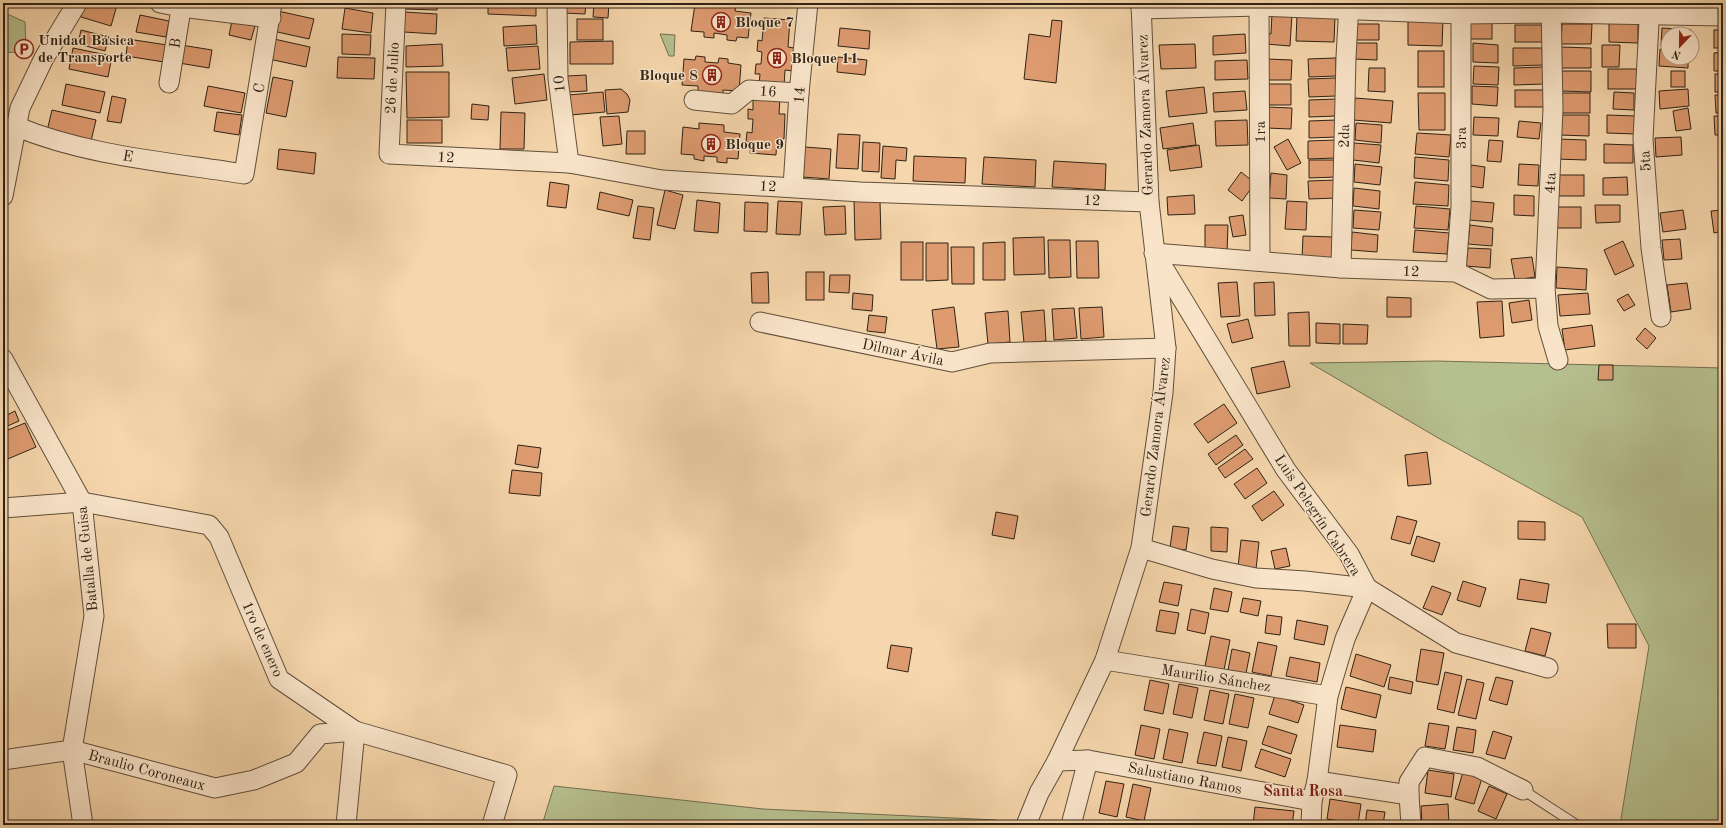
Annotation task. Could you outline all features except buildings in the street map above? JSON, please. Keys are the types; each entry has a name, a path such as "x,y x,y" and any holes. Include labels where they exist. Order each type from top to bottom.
{"street":[{"path":"3,196 15,126 20,108 44,58 77,3"},
{"path":"160,3 271,10"},
{"name":"26 de Julio","path":"389,154 396,3"},
{"name":"10","path":"557,3 558,79 570,164"},
{"name":"14","path":"793,187 799,93 808,3"},
{"path":"1141,6 1259,4 1461,8 1650,9 1723,16"},
{"name":"1ra","path":"1259,4 1260,262"},
{"name":"B","path":"169,83 181,5"},
{"name":"Gerardo Zamora Álvarez","path":"1026,825 1039,793 1057,761 1105,660 1141,548 1163,393 1166,348 1149,202 1141,6"},
{"name":"2da","path":"1341,268 1346,57 1349,6"},
{"name":"3ra","path":"1456,272 1461,207 1461,8"},
{"name":"4ta","path":"1551,8 1553,109 1545,288 1548,326 1558,360"},
{"name":"5ta","path":"1650,9 1643,140 1651,248 1661,317"},
{"name":"C","path":"244,174 271,10"},
{"name":"16","path":"694,100 732,104 748,90 799,93"},
{"name":"E","path":"15,126 38,135 100,151 244,174"},
{"name":"12","path":"389,154 570,164 662,180 861,192 1149,202"},
{"name":"12","path":"1154,253 1341,268 1456,272 1491,289 1545,288"},
{"name":"Luis Pelegrín Cabrera","path":"1154,253 1286,470 1349,554 1367,588 1344,639 1328,696 1312,801 1312,825"},
{"name":"Dilmar Ávila","path":"760,322 952,362 990,353 1166,348"},
{"name":"Batalla de Guisa","path":"3,359 82,502 94,616 72,750 83,825"},
{"path":"3,508 82,502"},
{"name":"1ro de enero","path":"82,502 197,522 209,526 219,537 279,680 355,730"},
{"path":"1141,548 1212,569 1256,578 1304,581 1367,588 1456,643 1548,668"},
{"name":"Maurilio Sánchez","path":"1105,660 1328,696"},
{"path":"346,825 355,730"},
{"name":"Braulio Coroneaux","path":"3,760 72,750 215,788 254,780 296,763 320,734 355,730 507,774 492,825"},
{"path":"1411,825 1409,782 1425,757 1477,767 1523,790"},
{"path":"1071,825 1088,760"},
{"name":"Salustiano Ramos","path":"1057,761 1088,760 1312,801"},
{"path":"1316,781 1409,795"}],"lane":[{"path":"1523,790 1577,825"}],"green space":[{"path":"3,12 25,22 26,51 3,53"},
{"path":"660,34 675,35 674,56 669,56"},
{"path":"1436,361 1723,368 1723,825 1620,825 1649,646 1582,517 1440,439 1310,363"},
{"path":"554,786 763,809 996,820 997,825 542,825"}],"place":[{"name":"Bloque 7","path":"721,22"},
{"name":"Unidad Básica de Transporte","path":"24,49"},
{"name":"Bloque 11","path":"777,58"},
{"name":"Bloque 8","path":"712,75"},
{"name":"Bloque 9","path":"711,144"}],"district":[{"name":"Santa Rosa","path":"1303,790"}]}
